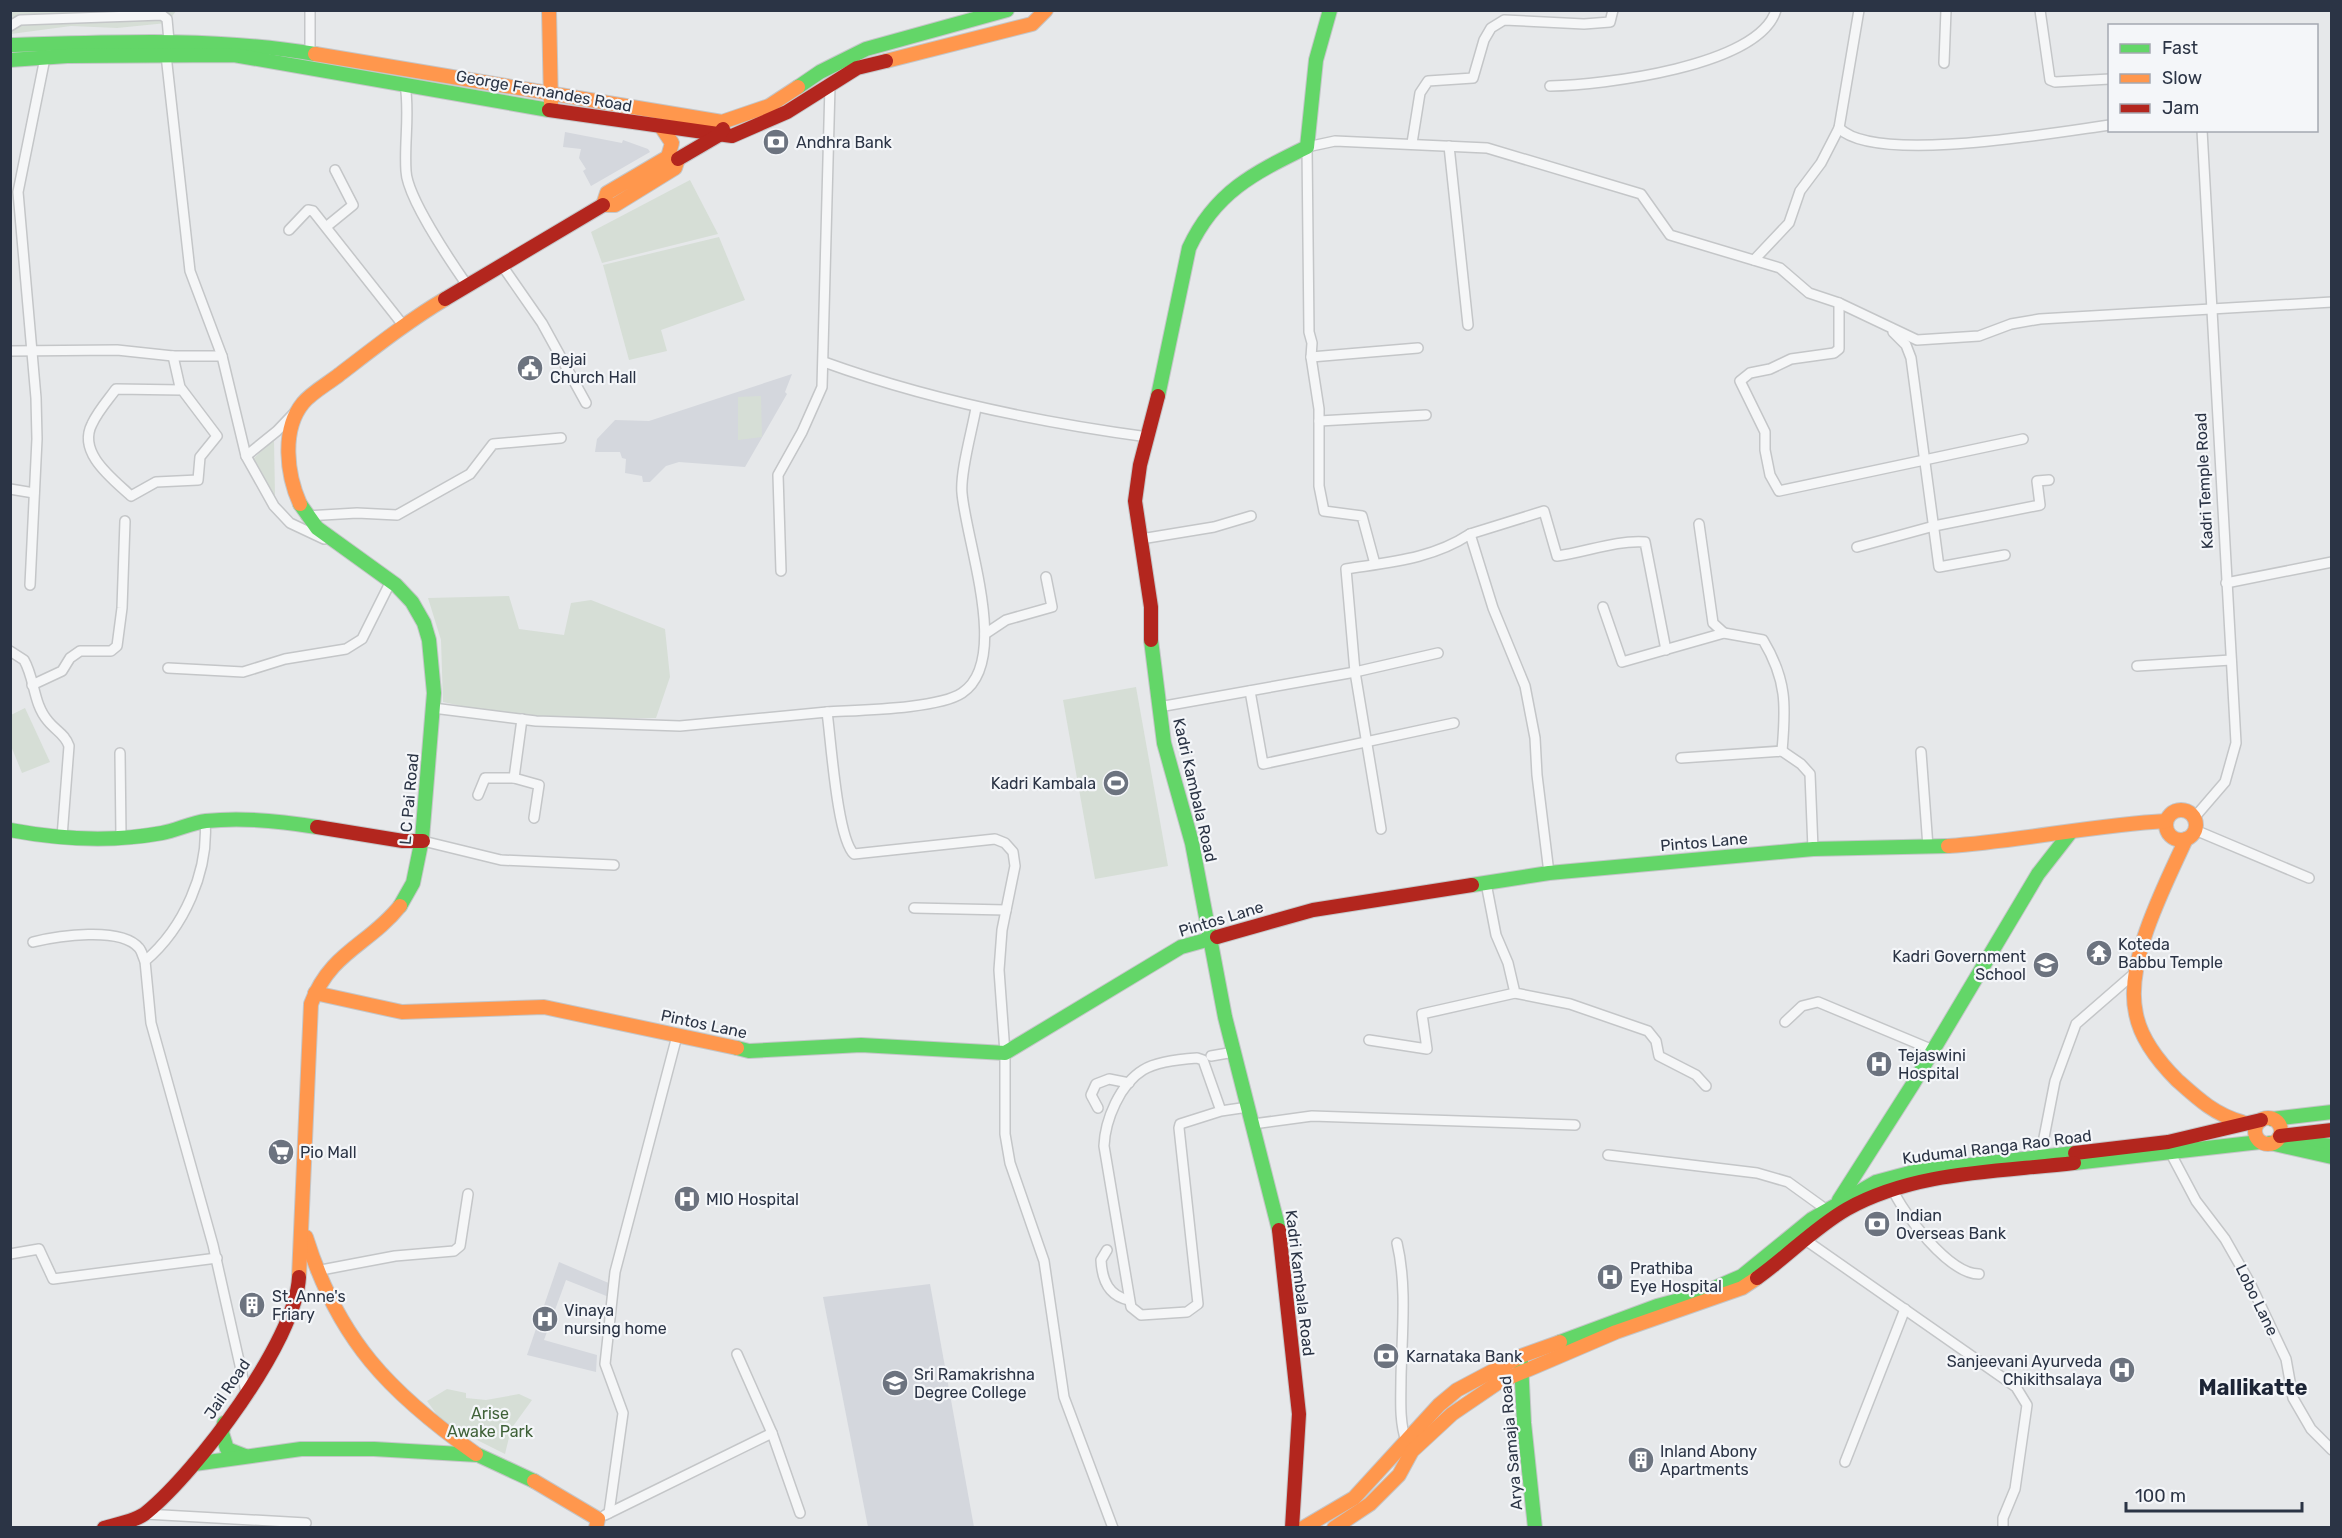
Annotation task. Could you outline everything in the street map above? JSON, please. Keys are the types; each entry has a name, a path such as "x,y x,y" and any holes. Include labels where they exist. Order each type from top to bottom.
{"street":[{"path":"310,10 310,54"},
{"path":"549,10 552,94 550,110"},
{"name":"George Fernandes Road","path":"10,60 167,48 258,44 722,122 769,106 820,72 866,49 1007,10"},
{"name":"George Fernandes Road","path":"10,45 167,48 234,55 550,110 662,128 732,136 776,117 857,68 1032,24 1046,10"},
{"path":"1330,10 1325,23 1311,98 1307,147 1311,357 1319,421 1319,486 1324,511 1362,516 1375,564"},
{"path":"1412,143 1420,93 1428,81 1473,78 1491,28 1504,20 1514,18 1557,23 1610,22 1613,10"},
{"path":"1550,86 1669,72 1718,57 1756,38 1773,21 1776,10"},
{"path":"1754,260 1789,223 1800,191 1821,163 1839,129 1859,10"},
{"path":"1944,63 1946,10"},
{"path":"2040,10 2050,80 2055,82 2108,79"},
{"path":"10,26 20,20 162,15 166,20 190,271 222,356 246,456 274,506 290,523 332,543"},
{"path":"30,585 36,408 18,192 45,58"},
{"path":"405,84 409,104 406,173 409,185 440,246 467,285"},
{"path":"781,571 777,475 802,432 822,387 830,85"},
{"path":"246,456 278,431 303,403 403,325 501,264 603,205 607,193 719,135 728,120"},
{"path":"1839,129 1845,135 1875,142 1952,147 2108,125"},
{"path":"662,128 672,143 673,158"},
{"name":"Kadri Temple Road","path":"2202,132 2236,744 2225,782 2192,829 2170,871 2137,971 2134,1012 2146,1040 2166,1070 2222,1118 2261,1121"},
{"path":"1307,147 1335,141 1487,148 1641,194 1670,235 1780,268 1809,293 1839,303 1891,330 1917,340 1979,336 2011,324 2040,319 2212,311 2331,302"},
{"path":"1449,146 1468,325"},
{"name":"Kadri Kambala Road","path":"1292,1527 1298,1402 1279,1226 1234,1052 1209,938 1192,843 1164,743 1151,641 1151,607 1136,501 1140,465 1189,248 1202,218 1213,204 1244,180 1307,147"},
{"path":"327,227 353,205 335,170"},
{"path":"289,230 310,210 327,227 403,325"},
{"path":"501,264 542,323 586,402"},
{"path":"1839,303 1839,349 1834,353 1800,356 1770,369 1750,373 1740,381 1765,432 1765,450 1770,475 1779,491 2023,439"},
{"path":"1891,330 1905,345 1911,358 1940,567 2005,555"},
{"path":"1311,357 1418,348"},
{"path":"10,351 117,350 172,356 222,356"},
{"path":"172,356 182,390 217,436 200,457 198,480 156,482 131,496 101,468 90,451 90,426 116,389 182,390"},
{"path":"824,362 880,382 976,408 1041,422 1148,437"},
{"name":"L C Pai Road","path":"302,1220 309,1015 315,993 326,971 405,902 417,873 423,841 433,708 432,661 425,625 418,610 391,581 332,543 297,505 286,464 288,444 303,403"},
{"path":"433,708 522,719 680,726 925,704 960,695 976,680 981,670 985,634 962,491 976,408"},
{"path":"1319,421 1426,415"},
{"path":"306,516 357,513 397,514 470,474 493,444 561,438"},
{"path":"1857,547 1934,526 2040,505 2037,481 2049,480"},
{"path":"10,489 34,493"},
{"path":"1381,829 1355,672 1346,569 1416,559 1470,534 1544,511 1557,555 1582,552 1625,541 1645,542 1666,650"},
{"path":"1141,539 1214,527 1251,516"},
{"path":"32,685 62,671 70,658 80,651 111,651 117,646 122,608 125,521"},
{"path":"1699,524 1713,623 1724,633"},
{"path":"1470,534 1493,608 1525,686 1535,738 1537,776 1549,873"},
{"path":"2226,583 2331,562"},
{"path":"985,634 1006,620 1052,607 1046,577"},
{"path":"168,668 243,672 285,658 346,649 362,639 391,581"},
{"path":"1603,607 1622,662 1724,633 1763,640 1777,665 1786,712 1782,751"},
{"path":"10,651 24,660 35,699 47,720 66,737 69,746 62,837"},
{"path":"1159,707 1355,672 1438,653"},
{"path":"2137,666 2231,660"},
{"path":"1250,691 1263,764 1454,723"},
{"path":"827,712 842,828 848,849 854,854 995,839 1005,843 1013,852 1015,866 1006,909 999,970 1005,1053 1005,1134 1010,1163 1044,1261 1064,1397 1113,1527"},
{"path":"514,777 522,719"},
{"path":"1682,758 1782,751 1801,764 1810,774 1813,849"},
{"path":"1921,752 1928,847"},
{"path":"120,753 121,836"},
{"path":"478,795 485,778 514,777 539,785 534,818"},
{"name":"Pintos Lane","path":"315,993 402,1012 544,1007 750,1051 861,1045 1005,1053 1181,947 1313,910 1549,873 1813,849 1928,847 2070,833 2128,823 2166,821 2172,813 2181,810 2192,829"},
{"path":"10,830 62,837 121,836 161,833 205,820 283,821 403,841 423,841 501,860 614,866"},
{"path":"145,961 170,937 188,906 206,843 205,820"},
{"path":"2166,821 2167,830 2172,837 2192,829 2309,878"},
{"path":"1334,1527 1370,1504 1399,1475 1412,1451 1452,1414 1499,1382 1616,1332 1742,1288 1760,1277 1835,1210 2038,874 2070,833"},
{"path":"1486,883 1496,935 1508,963 1515,993"},
{"path":"914,908 1006,909"},
{"path":"33,942 60,935 91,933 139,947 145,961 151,1023 217,1258 246,1392"},
{"path":"2040,1158 2055,1081 2076,1024 2137,971"},
{"path":"1368,1040 1427,1048 1422,1014 1515,993 1570,1004 1648,1030 1656,1041 1659,1056 1696,1075 1706,1086"},
{"path":"1785,1022 1802,1006 1818,1002 1933,1050"},
{"path":"601,1520 623,1413 605,1364 615,1272 677,1036"},
{"path":"1211,1056 1234,1052"},
{"path":"1221,1111 1203,1060 1197,1058 1145,1068 1129,1083 1108,1119 1104,1146 1131,1307 1141,1315 1188,1312 1198,1304 1179,1128 1184,1121 1221,1111 1248,1107"},
{"path":"1098,1108 1091,1095 1096,1084 1109,1079 1129,1083"},
{"name":"Kudumal Ranga Rao Road","path":"1303,1527 1354,1497 1439,1405 1457,1390 1521,1356 1657,1306 1698,1295 1742,1276 1876,1182 1917,1171 2168,1142 2261,1121 2331,1112"},
{"path":"1253,1124 1312,1116 1575,1125"},
{"path":"2272,1140 2280,1127 2261,1121 2254,1129 2272,1140 2331,1157"},
{"path":"1835,1210 1892,1188 1932,1179 2272,1140 2331,1130"},
{"path":"2272,1140 2331,1146"},
{"name":"Lobo Lane","path":"2170,1152 2196,1201 2225,1239 2250,1283 2286,1359 2293,1398 2311,1430 2331,1450"},
{"path":"1608,1155 1757,1173 1788,1182 1835,1210"},
{"path":"1892,1188 1905,1212 1944,1257 1964,1272 1979,1275"},
{"path":"316,1271 395,1256 454,1251 460,1246 468,1194"},
{"path":"302,1220 316,1271 337,1319 360,1353 416,1409 478,1455 542,1484 601,1520"},
{"name":"Jail Road","path":"104,1527 145,1514 194,1464 246,1392 292,1312 298,1289 302,1220"},
{"path":"1804,1239 2016,1387 2027,1405 2015,1489 2003,1518 2004,1527"},
{"path":"1397,1242 1402,1267 1401,1393 1402,1430 1406,1441"},
{"path":"10,1254 39,1248 53,1279 217,1258"},
{"path":"1107,1250 1101,1260 1106,1285 1117,1297 1130,1300"},
{"path":"1845,1462 1905,1309"},
{"path":"737,1354 772,1433 800,1513"},
{"name":"Arya Samaja Road","path":"1521,1356 1524,1423 1535,1527"},
{"path":"225,1422 222,1433 227,1449 247,1457"},
{"path":"601,1520 772,1433"},
{"path":"194,1464 301,1449 478,1455"},
{"path":"145,1514 306,1523"}],"shaded area":[{"path":"565,132 622,143 623,140 648,149 650,152 591,186 583,171 586,169 579,158 581,149 563,147"},
{"path":"792,374 785,392 787,394 745,467 679,462 666,466 650,482 643,482 642,476 625,473 626,459 622,458 620,452 595,452 597,439 615,420 649,421"},
{"name":"Vinaya nursing home","path":"559,1262 611,1284 609,1297 566,1280 544,1340 597,1355 596,1372 527,1355"},
{"name":"Sri Ramakrishna Degree College","path":"930,1284 974,1527 868,1527 823,1297"}],"green space":[{"path":"10,11 176,11 167,23 117,28 71,26 11,34"},
{"path":"690,180 718,234 602,263 591,232"},
{"path":"719,237 745,300 661,330 667,351 629,360 603,265"},
{"path":"761,396 762,437 738,440 738,397"},
{"path":"274,439 275,496 251,461"},
{"path":"509,596 519,629 564,635 571,603 591,600 665,629 670,677 656,718 522,719 443,702 441,640 428,598"},
{"name":"Kadri Kambala","path":"1136,687 1168,866 1095,879 1063,700"},
{"path":"25,708 50,762 22,773 11,746 11,715"},
{"name":"Arise Awake Park","path":"447,1389 466,1393 466,1398 486,1400 519,1394 532,1400 511,1429 505,1454 443,1423 427,1401"}],"traffic: fast":[{"path":"798,87 820,72 866,49 1007,10"},
{"path":"1158,396 1189,248 1199,229 1211,212 1238,186 1307,147 1316,60 1330,10"},
{"path":"10,45 201,43 315,54"},
{"path":"10,60 67,56 234,55 549,110"},
{"path":"300,504 317,528 396,585 412,602 424,623 429,640 434,693 422,839 413,883 400,906"},
{"path":"1151,640 1164,743 1192,843 1225,1017 1279,1230"},
{"path":"10,830 47,836 124,838 162,833 200,822 233,819 317,827"},
{"path":"1839,1200 1913,1084 2038,874 2070,833"},
{"path":"1472,885 1549,873 1813,849 1948,846"},
{"path":"737,1048 749,1051 861,1045 1005,1053 1181,947 1217,937"},
{"path":"2272,1119 2332,1112"},
{"path":"2074,1163 2260,1142"},
{"path":"2298,1142 2332,1146"},
{"path":"2270,1143 2332,1157"},
{"path":"1560,1342 1657,1306 1698,1295 1742,1276 1812,1219 1876,1182 1917,1171 2075,1153"},
{"path":"1521,1362 1524,1423 1535,1528"},
{"path":"224,1423 222,1433 227,1449 245,1456"},
{"path":"194,1464 301,1449 374,1449 478,1455 534,1481"}],"traffic: slow":[{"path":"549,10 551,104"},
{"path":"886,61 1032,24 1046,10"},
{"path":"315,54 722,122 769,106 798,87"},
{"path":"662,128 672,143 668,157"},
{"path":"668,157 678,159 675,168 615,205 603,205 607,193 668,157"},
{"path":"300,504 292,480 288,453 291,426 303,403 391,335 445,299"},
{"path":"2181,810 2192,814 2196,825 2192,836 2181,840 2170,836 2166,825 2170,814 2181,810"},
{"path":"1948,846 2166,821"},
{"path":"2186,839 2158,901 2141,948 2134,993 2136,1014 2138,1024 2152,1050 2177,1080 2215,1110 2242,1122"},
{"path":"299,1277 311,1004 319,986 339,960 376,930 400,906"},
{"path":"315,993 402,1012 544,1007 737,1048"},
{"path":"2268,1118 2277,1122 2281,1131 2277,1140 2268,1144 2259,1140 2255,1131 2259,1122 2268,1118"},
{"path":"306,1237 334,1306 351,1335 371,1361 418,1409 476,1454"},
{"path":"1334,1528 1370,1504 1399,1475 1412,1451 1452,1414 1499,1382 1616,1332 1742,1288 1757,1278"},
{"path":"1303,1528 1354,1498 1439,1405 1457,1390 1521,1356 1560,1342"},
{"path":"534,1481 598,1519 596,1528"}],"traffic: jam":[{"path":"549,110 732,136 787,112 857,68 886,61"},
{"path":"678,159 719,135 723,129"},
{"path":"445,299 603,205"},
{"path":"1151,640 1151,607 1135,501 1140,465 1158,396"},
{"path":"317,827 403,841 423,841"},
{"path":"1217,937 1313,910 1472,885"},
{"path":"2075,1153 2168,1142 2261,1120"},
{"path":"2280,1136 2332,1130"},
{"path":"1757,1278 1812,1233 1847,1209 1873,1196 1900,1187 1957,1175 2074,1163"},
{"path":"1279,1230 1299,1414 1292,1528"},
{"path":"104,1528 132,1520 147,1512 191,1467 216,1437 263,1369 281,1335 294,1304 299,1277"}],"place":[{"name":"Andhra Bank","path":"776,142"},
{"name":"Bejai Church Hall","path":"530,368"},
{"name":"Kadri Kambala","path":"1116,783"},
{"name":"Koteda Babbu Temple","path":"2099,953"},
{"name":"Kadri Government School","path":"2046,965"},
{"name":"Tejaswini Hospital","path":"1879,1064"},
{"name":"Pio Mall","path":"281,1152"},
{"name":"MIO Hospital","path":"687,1199"},
{"name":"Indian Overseas Bank","path":"1877,1224"},
{"name":"Prathiba Eye Hospital","path":"1610,1277"},
{"name":"St. Anne's Friary","path":"252,1305"},
{"name":"Vinaya nursing home","path":"545,1319"},
{"name":"Karnataka Bank","path":"1386,1356"},
{"name":"Sanjeevani Ayurveda Chikithsalaya","path":"2122,1370"},
{"name":"Sri Ramakrishna Degree College","path":"895,1383"},
{"name":"Inland Abony Apartments","path":"1641,1460"}],"district":[{"name":"Mallikatte","path":"2253,1387"}]}
